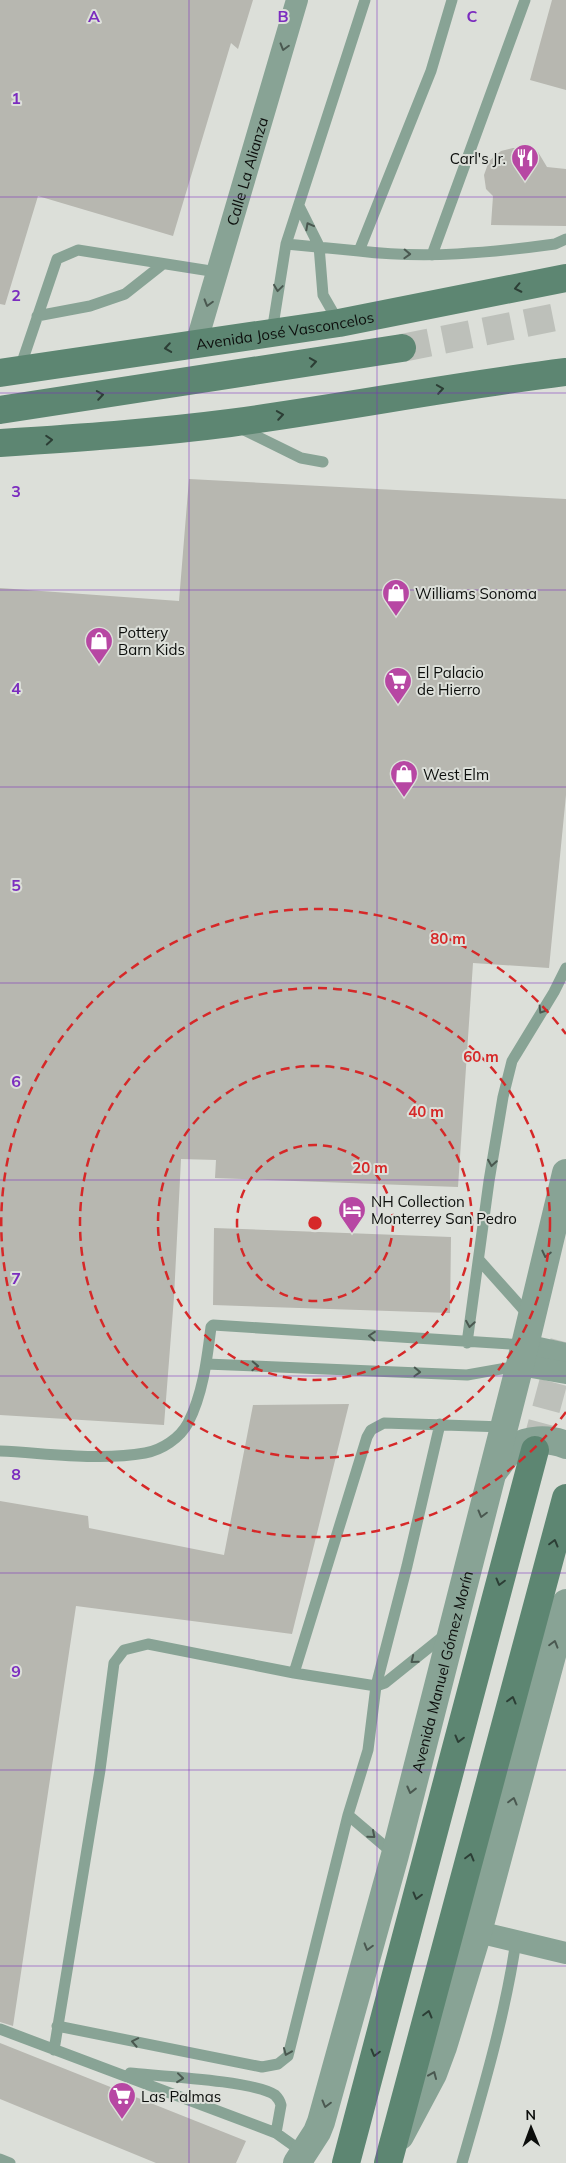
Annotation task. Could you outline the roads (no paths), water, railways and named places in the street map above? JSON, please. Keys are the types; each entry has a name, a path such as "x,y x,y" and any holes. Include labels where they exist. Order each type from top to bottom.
{"main road":[{"name":"Avenida José Vasconcelos","path":"10,372 339,323 566,278"},
{"path":"0,410 402,348"},
{"path":"485,382 566,358"},
{"path":"0,443 100,437 230,423 485,382 566,372"},
{"path":"346,2163 535,1450"},
{"path":"390,2155 566,1498"}],"street":[{"name":"Calle La Alianza","path":"196,344 298,0"},
{"name":"Avenida Manuel Gómez Morín","path":"300,2158 321,2122 395,1855 531,1318 561,1225 566,1173"},
{"path":"523,1355 566,1354"},
{"path":"523,1355 566,1373"},
{"path":"492,1473 511,1450 519,1445 547,1441 566,1445"},
{"path":"390,2155 433,2074 478,1932 566,1603"},
{"path":"478,1932 566,1953"}],"lane":[{"path":"272,332 286,244 365,0"},
{"path":"359,251 431,70 452,0"},
{"path":"432,255 525,0"},
{"path":"299,206 319,246 323,295 339,323"},
{"path":"286,244 432,255 505,251 555,244 566,239"},
{"path":"10,372 38,316 56,259 78,250 217,272"},
{"path":"38,316 90,306 125,294 163,264"},
{"path":"230,423 301,458 323,462"},
{"path":"467,1343 480,1261 489,1181 503,1097 512,1061 554,992 566,968"},
{"path":"480,1261 531,1318"},
{"path":"0,1451 105,1456 147,1453 167,1445 188,1424 202,1384 213,1324 467,1343 523,1355"},
{"path":"206,1364 467,1375 523,1355"},
{"path":"294,1673 371,1430 384,1423 504,1427"},
{"path":"57,2026 262,2067 278,2064 288,2056 302,2006 348,1814 368,1750 376,1686 408,1566 440,1424"},
{"path":"54,2050 100,1770 114,1663 124,1650 148,1644 294,1673 376,1686 385,1683 451,1630"},
{"path":"348,1814 395,1855"},
{"path":"462,2163 505,1999 516,1941"},
{"path":"0,2029 276,2134 300,2158"},
{"path":"114,2072 224,2083 265,2091 274,2095 281,2105 276,2134"},
{"path":"0,2159 10,2163"}],"tunnel":[{"path":"402,348 566,315"},
{"path":"535,1450 566,1335"}],"place":[{"name":"Carl's Jr.","path":"525,182"},
{"name":"Williams Sonoma","path":"396,617"},
{"name":"Pottery Barn Kids","path":"99,665"},
{"name":"El Palacio de Hierro","path":"398,705"},
{"name":"West Elm","path":"404,798"},
{"name":"NH Collection Monterrey San Pedro","path":"352,1234"},
{"name":"Las Palmas","path":"122,2120"}]}
